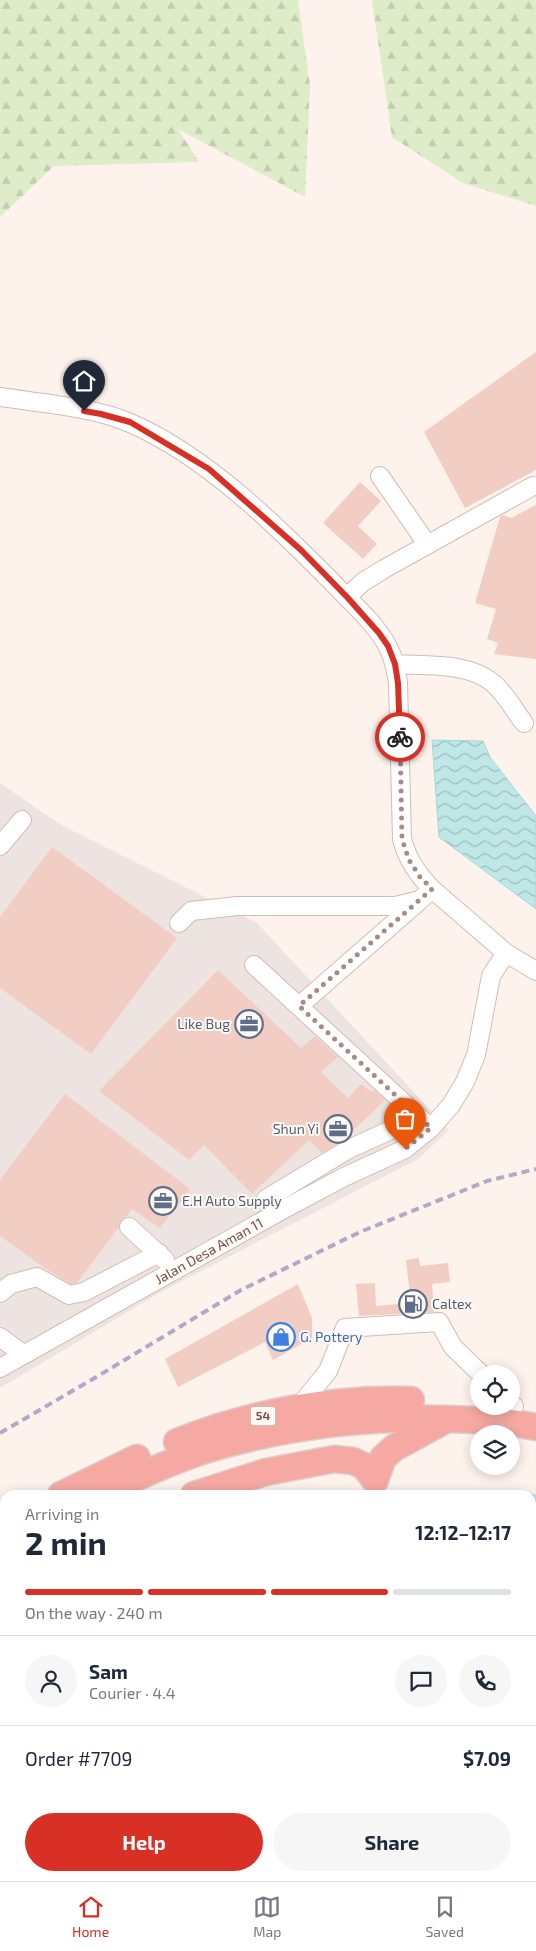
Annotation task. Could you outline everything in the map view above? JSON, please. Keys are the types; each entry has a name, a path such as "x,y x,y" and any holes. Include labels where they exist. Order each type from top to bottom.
{"highway":[{"name":"54","path":"71,1490 104,1473 180,1440 214,1429 297,1409 342,1402 406,1400 470,1402"},
{"name":"54","path":"110,1490 143,1474 196,1454 262,1436 316,1426 365,1420 409,1418 507,1422 536,1427"},
{"path":"376,1488 383,1458 394,1448 448,1419"},
{"path":"210,1490 266,1472 334,1459 353,1461 364,1466 376,1488"}],"street":[{"path":"0,397 101,414 130,422 158,438 209,469 301,550 347,597 379,633 388,646 395,664 398,683 402,839 409,860 420,877 426,894 506,953 536,971"},
{"path":"380,476 427,544"},
{"path":"347,597 370,578 427,544 533,486"},
{"path":"395,664 453,667 474,673 493,682 524,724"},
{"path":"0,846 22,820"},
{"path":"179,923 191,911 237,906 395,906 426,894"},
{"path":"299,1006 426,894"},
{"name":"Jalan Desa Aman 11","path":"0,1368 174,1269 344,1177 405,1149 425,1122 451,1106 465,1082 476,1055 491,976 506,953"},
{"path":"254,965 425,1122 347,1150 266,1198"},
{"path":"128,1227 159,1253 174,1269"},
{"path":"0,1293 11,1284 36,1277 69,1295 84,1292 159,1253"},
{"path":"297,1409 328,1371 345,1328 439,1322 454,1347 472,1365"},
{"path":"0,1337 23,1354"}],"shaded area":[{"path":"0,783 61,825 257,923 449,1130 418,1159 161,1292 0,1388"}],"green space":[{"path":"0,0 298,0 310,86 305,197 178,129 199,162 54,166 0,217"},
{"path":"372,0 536,0 536,206 463,183 392,137"}],"water":[{"path":"432,740 483,741 490,757 536,816 536,909 439,837"}],"building":[{"path":"536,352 536,470 465,508 424,432"},
{"path":"360,482 381,501 358,526 377,544 363,559 323,523"},
{"path":"536,505 536,659 494,654 498,643 487,639 496,609 475,603 500,517 502,515 511,518"},
{"path":"52,847 177,938 91,1054 0,988 0,917"},
{"path":"218,970 301,1048 315,1036 338,1057 321,1072 348,1098 361,1084 372,1092 374,1090 385,1100 343,1140 322,1153 309,1140 252,1194 204,1145 189,1160 99,1091"},
{"path":"65,1094 190,1189 160,1228 132,1209 121,1220 119,1227 77,1283 71,1284 49,1271 0,1236 0,1180"},
{"name":"Caltex","path":"419,1258 420,1266 448,1263 450,1282 432,1284 434,1312 359,1316 356,1284 375,1283 376,1306 411,1303 406,1260"},
{"path":"298,1284 312,1318 312,1338 273,1360 265,1342 178,1387 165,1359"}],"railway":[{"path":"0,1433 241,1290 360,1232 487,1181 536,1169"}],"way so far":[{"path":"400,737 402,839 409,860 420,877 432,889 299,1006 431,1128 405,1149"}],"place":[{"name":"Like Bug","path":"249,1024"},
{"name":"Shun Yi","path":"338,1129"},
{"name":"E.H Auto Supply","path":"163,1201"},
{"name":"Caltex","path":"413,1304"},
{"name":"G. Pottery","path":"281,1337"}],"route":[{"path":"84,411 130,422 209,469 301,550 347,597 379,633 388,646 395,664 398,683 400,737"}]}
